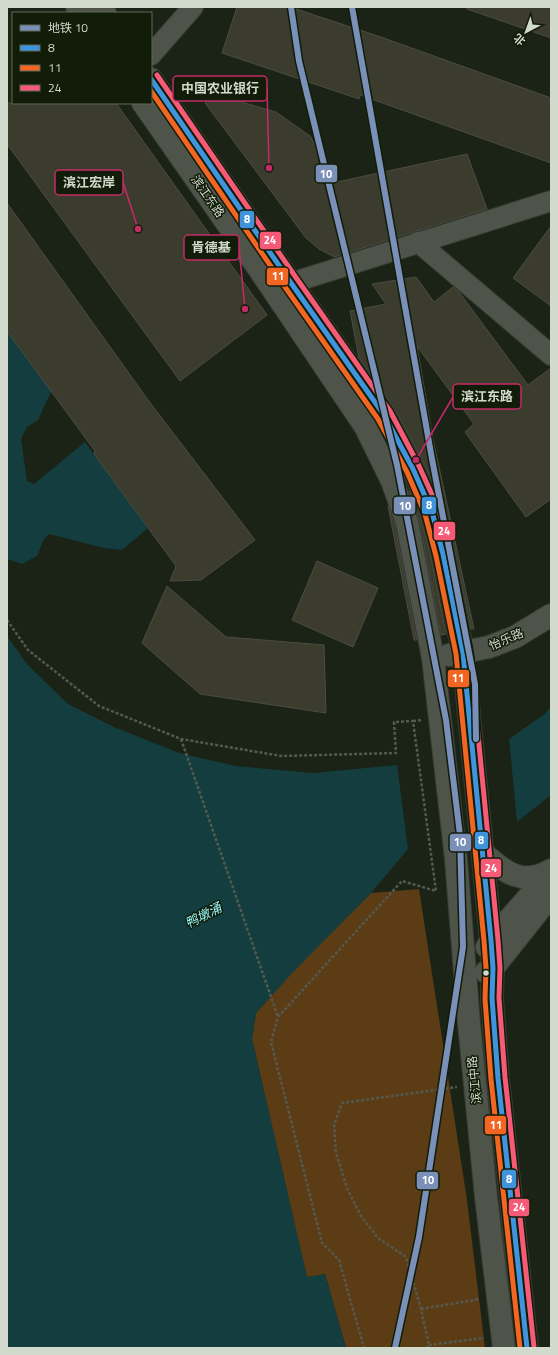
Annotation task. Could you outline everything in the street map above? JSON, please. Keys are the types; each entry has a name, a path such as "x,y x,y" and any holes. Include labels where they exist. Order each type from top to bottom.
{"main road":[{"name":"滨江东路","path":"152,80 384,415 413,469 432,512 443,554 463,653 483,854"},
{"name":"滨江东路","path":"145,104 365,426 392,481 407,522 433,658 456,859"},
{"name":"怡乐路","path":"433,658 489,647 515,637 551,615"},
{"path":"483,854 499,868 514,876 530,878 551,871"},
{"name":"滨江中路","path":"483,854 493,968 492,998 498,1078 528,1348"},
{"name":"滨江中路","path":"456,859 469,1024 504,1348"},
{"path":"466,983 491,940 551,871"},
{"path":"466,983 493,968 551,895"}],"street":[{"path":"152,54 193,7"},
{"path":"291,283 551,201"},
{"path":"418,242 551,355"}],"path":[{"path":"7,620 28,650 99,706 181,739 281,756 396,753 394,722 412,721 436,891 402,881 278,1017 271,1042 322,1243 339,1260 364,1348"},
{"path":"181,739 278,1017"},
{"path":"427,1348 429,1345 421,1309 406,1257 378,1238 361,1216 347,1188 336,1153 334,1125 342,1103 461,1086"},
{"path":"421,1309 487,1298"},
{"path":"429,1345 484,1338"}],"shaded area":[{"path":"419,889 467,1200 485,1348 346,1348 325,1274 307,1278 252,1039 256,1013 293,971 371,893"}],"water":[{"path":"7,269 51,352 51,392 38,420 27,427 21,439 27,481 34,484 85,442 148,528 122,550 104,548 49,534 44,539 37,556 22,564 7,559"},
{"name":"鸭墩涌","path":"7,636 27,664 68,704 114,727 179,753 236,766 313,773 397,765 408,849 371,893 294,971 256,1013 252,1039 307,1277 325,1274 346,1348 7,1348"},
{"path":"551,706 551,795 517,822 509,739 546,713"}],"building":[{"path":"237,7 290,7 381,37 551,98 551,163 360,95 359,99 222,53"},
{"path":"467,7 551,7 551,38 467,9"},
{"path":"225,89 238,101 276,112 310,136 337,182 467,154 487,209 334,257 319,249 306,238 205,103"},
{"path":"7,103 117,104 267,315 180,381 7,144"},
{"path":"7,203 151,404 255,540 201,580 170,581 176,566 94,454 95,451 7,331"},
{"path":"551,226 551,306 513,278"},
{"path":"416,277 434,302 453,287 459,292 528,385 551,368 551,499 526,517 465,432 474,424 417,346 433,439 474,629 471,629 455,552 443,507 424,463 395,409 359,358 350,311 386,304 372,284"},
{"path":"409,490 420,516 431,557 446,634 441,635 419,520"},
{"path":"388,506 395,525 417,640 414,640"},
{"path":"317,561 378,588 353,647 292,620"},
{"path":"167,586 226,637 324,645 326,713 200,694 142,643"}],"metro line":[{"name":"10","path":"291,7 299,61 397,465 446,720 460,835 463,947 419,1237 395,1348"},
{"name":"10","path":"352,7 432,459 475,684 476,739"}],"transit line":[{"name":"24","path":"157,75 297,279 390,411 419,466 439,510 450,553 470,652 498,940 500,968 499,998 505,1077 534,1347"},
{"name":"8","path":"152,80 384,415 413,469 432,512 443,554 463,653 491,940 493,968 492,998 498,1078 527,1348"},
{"name":"11","path":"152,92 285,287 378,419 407,472 425,514 436,556 456,654 484,941 486,968 485,999 491,1079 520,1348"}],"place":[{"name":"中国农业银行","path":"269,168"},
{"name":"滨江宏岸","path":"138,229"},
{"name":"肯德基","path":"245,309"},
{"name":"滨江东路","path":"416,460"}]}
